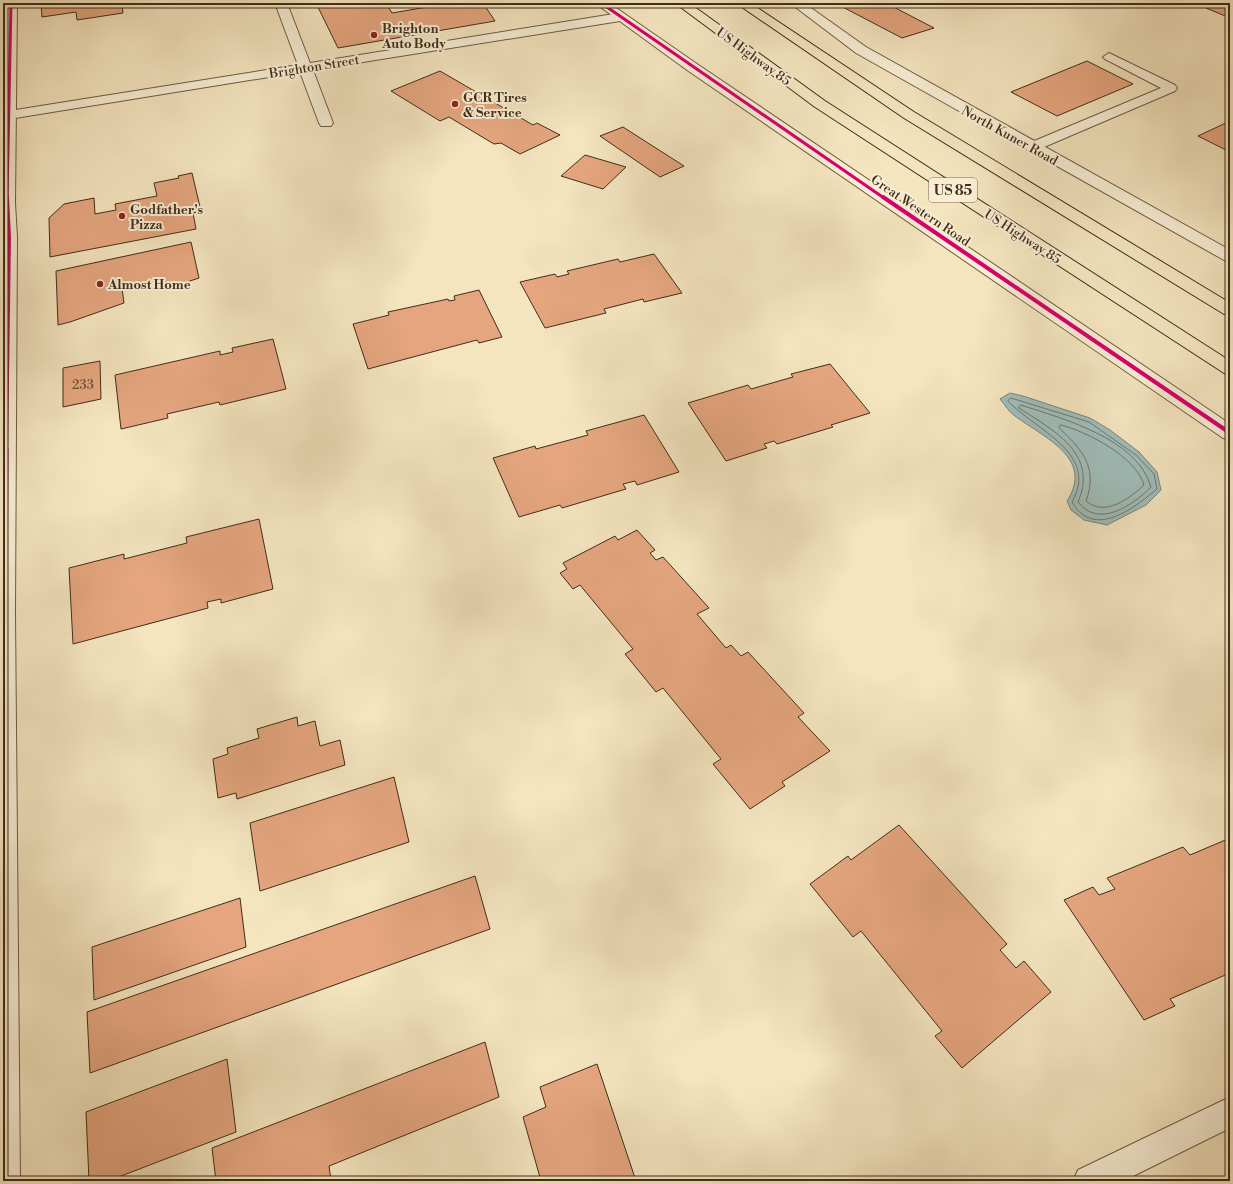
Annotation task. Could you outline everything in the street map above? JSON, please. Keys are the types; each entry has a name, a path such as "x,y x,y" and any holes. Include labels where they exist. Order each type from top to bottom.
{"highway":[{"name":"US 85","path":"742,3 809,50 909,115 1230,310"},
{"path":"755,3 809,50"},
{"name":"US Highway 85","path":"676,5 820,104 1230,369"}],"street":[{"path":"281,3 326,124"},
{"name":"Great Western Road","path":"601,3 1230,433"},
{"name":"North Kuner Road","path":"796,3 861,50 1230,257"},
{"path":"4,1181 4,613 9,116 8,11"},
{"name":"Brighton Street","path":"9,116 620,17"},
{"path":"1089,1181 1230,1112"}],"lane":[{"path":"1032,147 1171,88 1109,58"}],"water":[{"path":"1010,393 1090,418 1110,430 1139,452 1157,472 1161,490 1146,505 1107,525 1084,520 1071,510 1067,501 1074,486 1075,473 1070,461 1062,450 1009,410 1000,399"}],"building":[{"path":"41,3 137,3 122,5 123,13 77,20 76,12 42,17"},
{"name":"Brighton Auto Body","path":"316,3 386,3 392,13 451,3 483,3 495,21 338,48"},
{"path":"835,3 886,3 934,28 902,38"},
{"path":"1218,3 1230,3 1230,18 1206,8"},
{"path":"1087,61 1133,84 1057,116 1011,92"},
{"name":"GCR Tires & Service","path":"440,71 533,125 537,123 560,135 520,154 501,143 494,144 449,117 440,121 391,91"},
{"path":"1230,121 1230,152 1198,136"},
{"path":"623,127 684,166 660,177 600,136"},
{"path":"585,155 626,167 603,189 561,176"},
{"name":"Godfather's Pizza","path":"192,173 201,211 193,213 196,229 50,257 49,218 64,204 94,198 95,214 116,210 115,204 157,196 154,183 179,178 178,176"},
{"name":"Almost Home","path":"191,242 199,278 166,289 165,280 122,288 124,303 58,325 56,271"},
{"path":"654,254 682,293 644,302 643,299 604,309 606,313 545,328 520,282 555,274 557,277 569,274 567,271 618,259 620,262"},
{"path":"479,290 502,337 479,343 477,340 368,369 353,324 389,315 388,312 448,299 449,301 455,300 454,296"},
{"path":"273,339 286,389 220,405 219,402 167,414 168,418 121,429 115,375 220,351 220,355 233,352 232,348"},
{"path":"100,361 101,399 63,407 63,368"},
{"path":"830,364 870,413 831,425 833,427 777,444 774,441 764,444 767,448 726,461 688,403 748,385 751,389 793,377 791,374"},
{"path":"644,415 679,472 637,485 635,481 623,484 626,489 562,508 560,505 519,517 493,458 535,446 536,449 588,435 586,431"},
{"path":"259,519 273,589 221,603 221,599 207,602 208,608 73,644 69,568 124,554 124,559 187,543 186,537"},
{"path":"637,530 655,550 650,553 656,560 663,557 709,608 697,614 726,648 731,645 741,656 748,652 804,713 798,717 830,751 782,782 785,786 750,809 713,764 721,759 663,688 656,692 625,654 633,649 580,585 573,589 560,573 567,569 563,563 615,536 618,540"},
{"path":"297,717 298,726 315,721 320,746 340,740 345,765 237,799 236,793 218,798 213,759 228,754 227,748 259,738 257,729"},
{"path":"394,777 409,842 260,891 250,823"},
{"path":"899,825 1007,944 1000,950 1016,968 1024,961 1051,992 962,1068 935,1036 942,1031 861,931 853,937 810,884 848,856 851,860"},
{"path":"1230,838 1230,973 1170,999 1175,1006 1144,1020 1064,900 1093,887 1099,895 1115,889 1107,878 1183,847 1190,855"},
{"path":"475,876 490,929 90,1073 87,1012"},
{"path":"240,898 246,947 94,1000 92,947"},
{"path":"485,1042 499,1097 329,1166 331,1181 216,1181 212,1148"},
{"path":"227,1059 236,1132 108,1181 89,1181 86,1112"},
{"path":"597,1064 636,1181 541,1181 523,1117 546,1107 540,1087"}],"cycle path":[{"path":"4,1181 4,613 9,237 7,203 11,3"},
{"path":"601,3 692,67 1230,433"}],"place":[{"name":"Brighton Auto Body","path":"374,35"},
{"name":"GCR Tires & Service","path":"455,104"},
{"name":"Godfather's Pizza","path":"122,216"},
{"name":"Almost Home","path":"100,284"}]}
